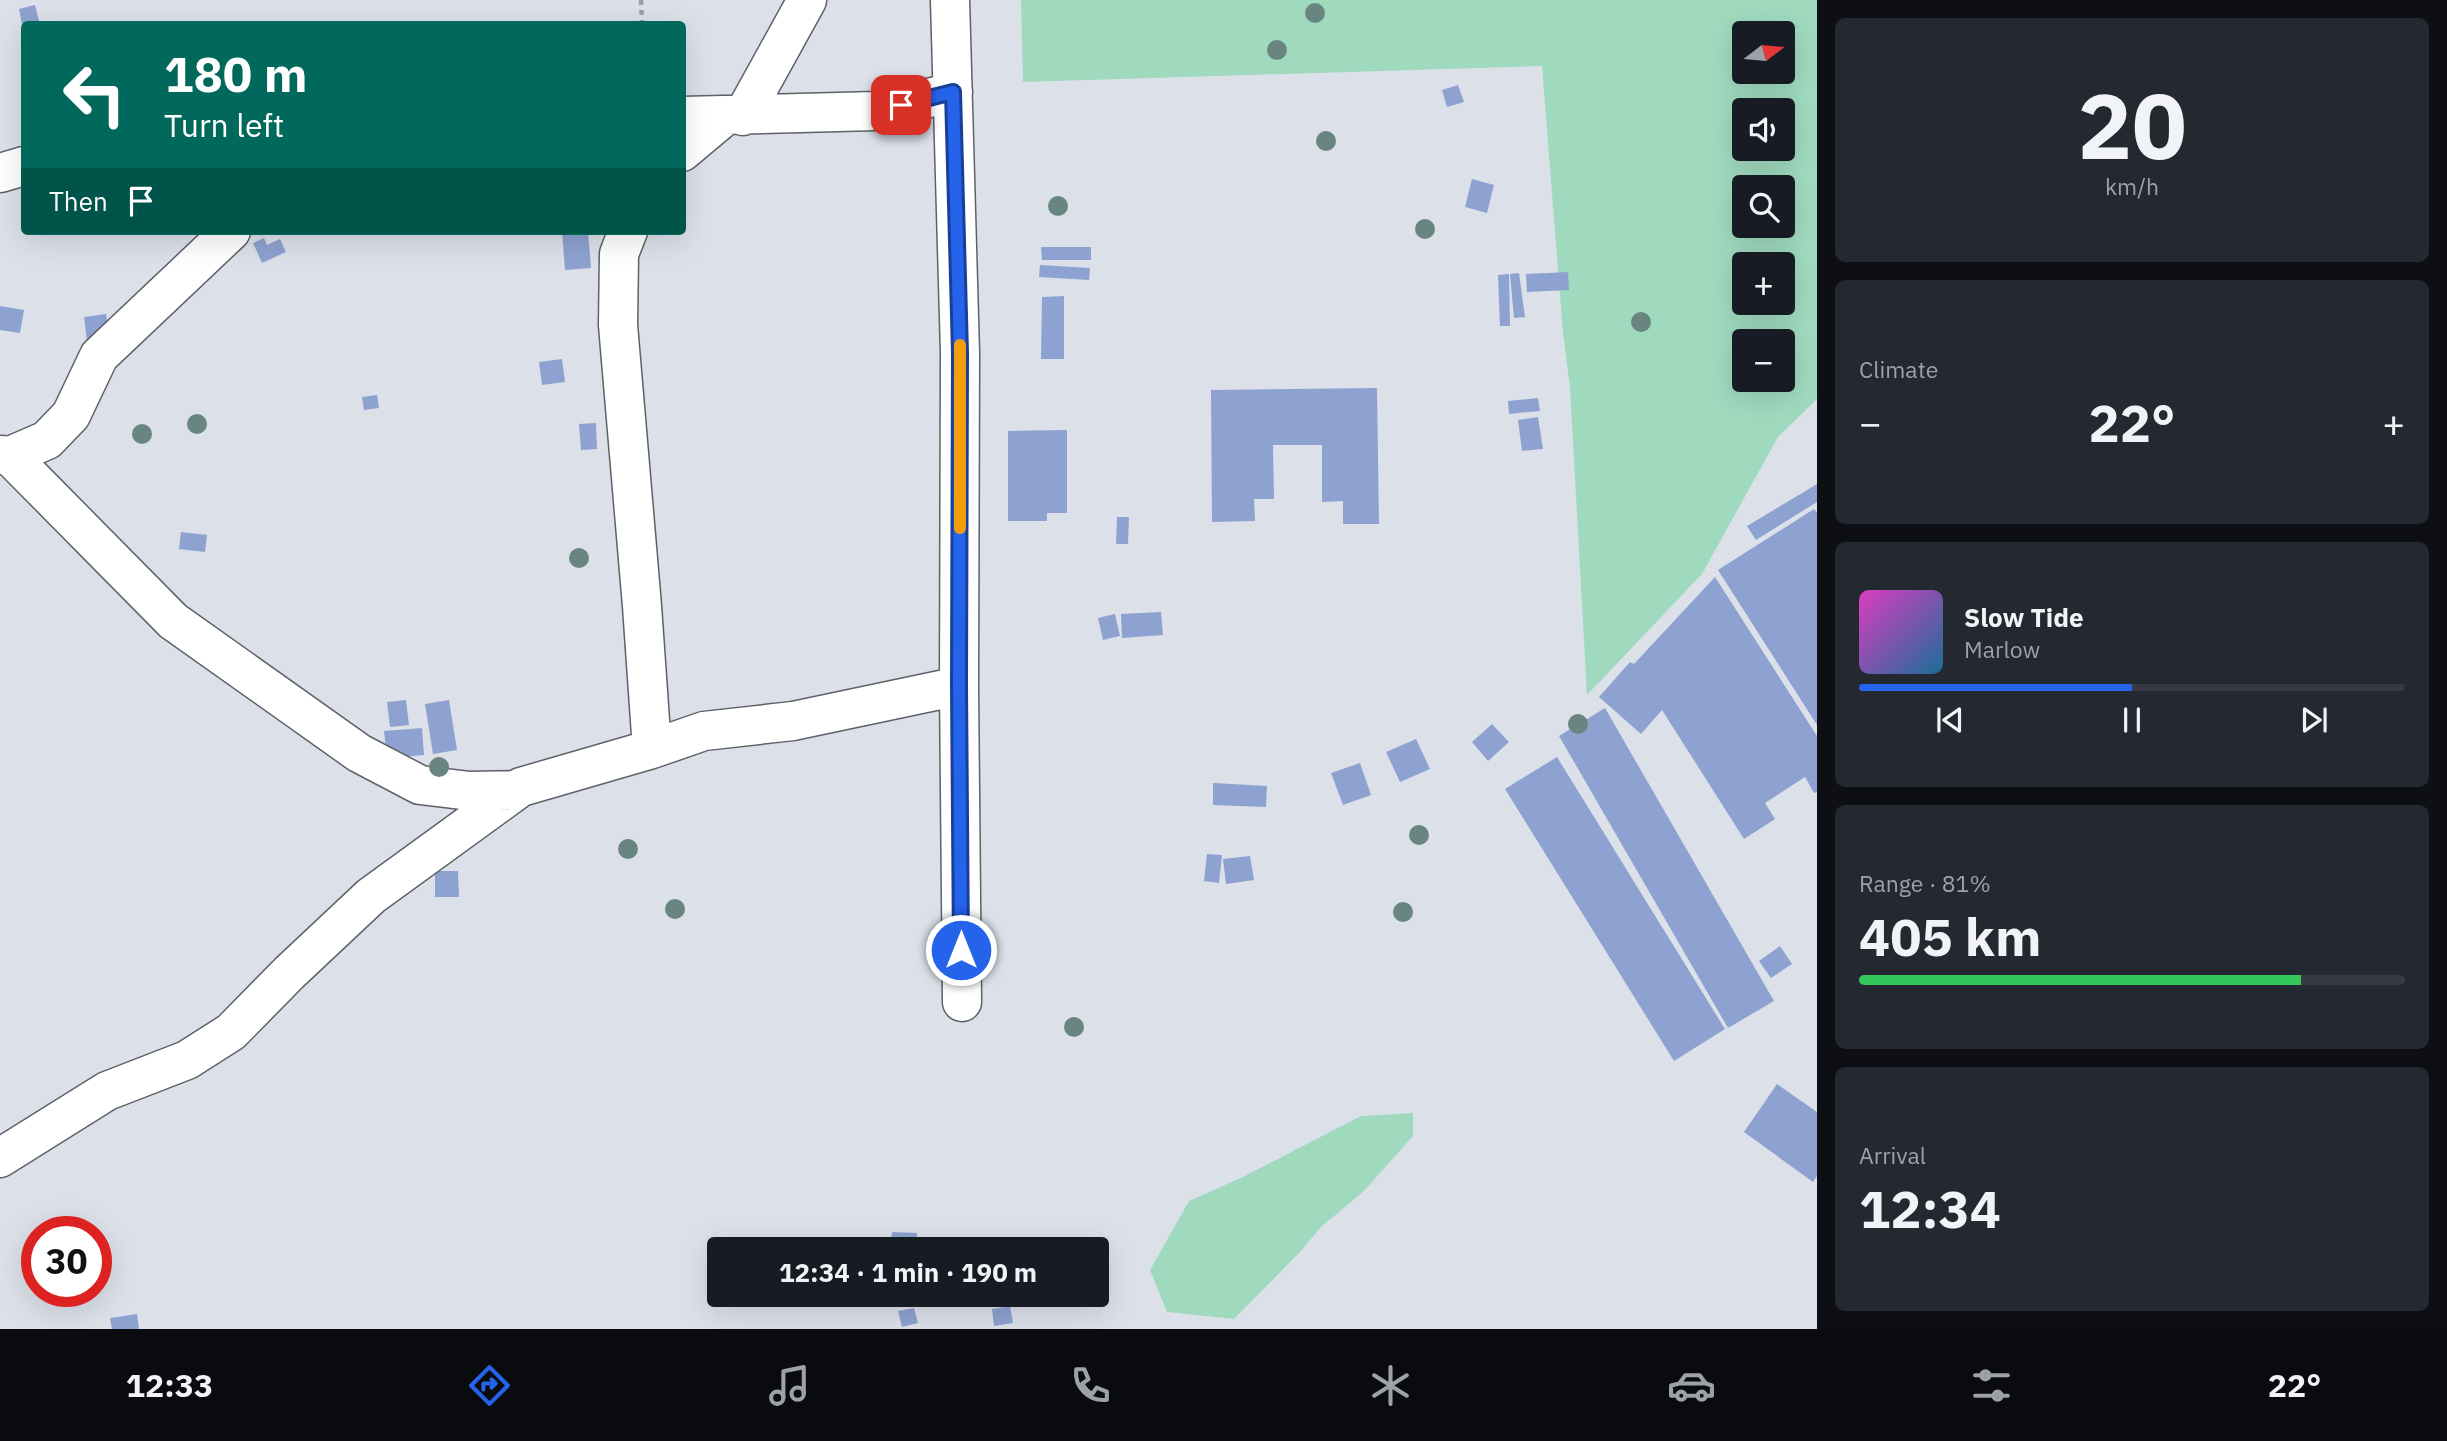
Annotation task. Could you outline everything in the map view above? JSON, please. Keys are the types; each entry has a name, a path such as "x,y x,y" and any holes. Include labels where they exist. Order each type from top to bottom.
{"street":[{"path":"686,149 734,116 807,0"},
{"path":"950,0 960,353 962,1002"},
{"path":"686,116 876,111 953,92"},
{"path":"0,173 21,167"},
{"path":"227,235 99,356 71,415 47,440 5,455 173,621 359,753 420,785 470,792 516,790"},
{"path":"627,235 620,254 618,325 652,749"},
{"path":"0,1158 107,1091 187,1060 231,1032 371,896 521,787 704,731 793,721 959,686"}],"path":[{"path":"641,0 642,21"}],"green space":[{"path":"1021,0 1817,0 1817,399 1778,437 1702,574 1587,695 1570,388 1563,333 1542,66 1023,82"},
{"path":"1413,1113 1413,1136 1364,1191 1321,1227 1234,1319 1167,1312 1150,1270 1189,1201 1243,1177 1361,1116"}],"building":[{"path":"35,5 39,21 21,21 19,9"},
{"path":"1458,85 1464,102 1447,107 1442,90"},
{"path":"1472,179 1494,185 1487,213 1465,207"},
{"path":"562,235 588,235 591,268 565,270"},
{"path":"264,238 267,245 280,239 286,252 262,263 253,243"},
{"path":"1041,247 1091,247 1091,260 1042,260"},
{"path":"1040,265 1090,268 1089,280 1039,277"},
{"path":"1568,272 1569,290 1527,292 1526,274"},
{"path":"1519,273 1525,317 1514,318 1510,274"},
{"path":"1509,274 1510,326 1500,326 1498,275"},
{"path":"1064,296 1064,359 1041,359 1042,297"},
{"path":"0,306 24,310 20,333 0,330"},
{"path":"106,314 110,338 87,341 84,317"},
{"path":"562,359 565,382 542,385 539,362"},
{"path":"1377,388 1379,524 1343,524 1343,501 1322,502 1322,445 1273,445 1274,499 1254,499 1255,521 1212,522 1211,390"},
{"path":"377,395 379,408 364,410 362,397"},
{"path":"1538,398 1540,411 1509,414 1508,401"},
{"path":"1538,417 1543,449 1522,451 1518,420"},
{"path":"596,423 597,449 581,450 579,424"},
{"path":"1067,430 1067,513 1047,513 1047,521 1008,521 1008,431"},
{"path":"1817,484 1817,502 1756,540 1747,526"},
{"path":"1814,509 1817,513 1817,725 1718,570"},
{"path":"1117,517 1129,517 1128,544 1116,544"},
{"path":"181,532 207,535 205,552 179,549"},
{"path":"1715,577 1817,736 1817,792 1814,793 1805,777 1765,803 1775,819 1744,839 1662,710 1641,734 1599,697 1630,662 1634,664"},
{"path":"1161,612 1163,635 1122,638 1121,614"},
{"path":"1115,614 1120,636 1103,640 1098,618"},
{"path":"406,700 409,725 390,727 387,702"},
{"path":"449,700 457,750 433,754 425,704"},
{"path":"1605,708 1774,1001 1728,1028 1559,736"},
{"path":"1492,724 1509,742 1488,761 1472,742"},
{"path":"422,728 424,755 387,758 384,731"},
{"path":"1416,739 1430,769 1400,782 1386,752"},
{"path":"1557,757 1725,1029 1674,1061 1505,789"},
{"path":"1360,763 1371,795 1343,805 1331,773"},
{"path":"1213,783 1267,786 1266,807 1213,805"},
{"path":"1207,854 1222,855 1219,883 1204,881"},
{"path":"1250,856 1254,880 1226,884 1223,859"},
{"path":"435,871 458,871 459,897 435,897"},
{"path":"1780,946 1792,964 1771,978 1759,961"},
{"path":"1777,1084 1817,1112 1817,1176 1813,1182 1744,1132"},
{"path":"892,1232 917,1233 917,1237 891,1237"},
{"path":"1010,1307 1013,1323 994,1326 992,1309"},
{"path":"914,1308 918,1323 902,1327 898,1311"},
{"path":"137,1314 139,1329 112,1329 110,1318"}],"slow traffic":[{"path":"960,345 960,528"}],"route":[{"path":"901,105 953,92 960,353 961,950"}]}
